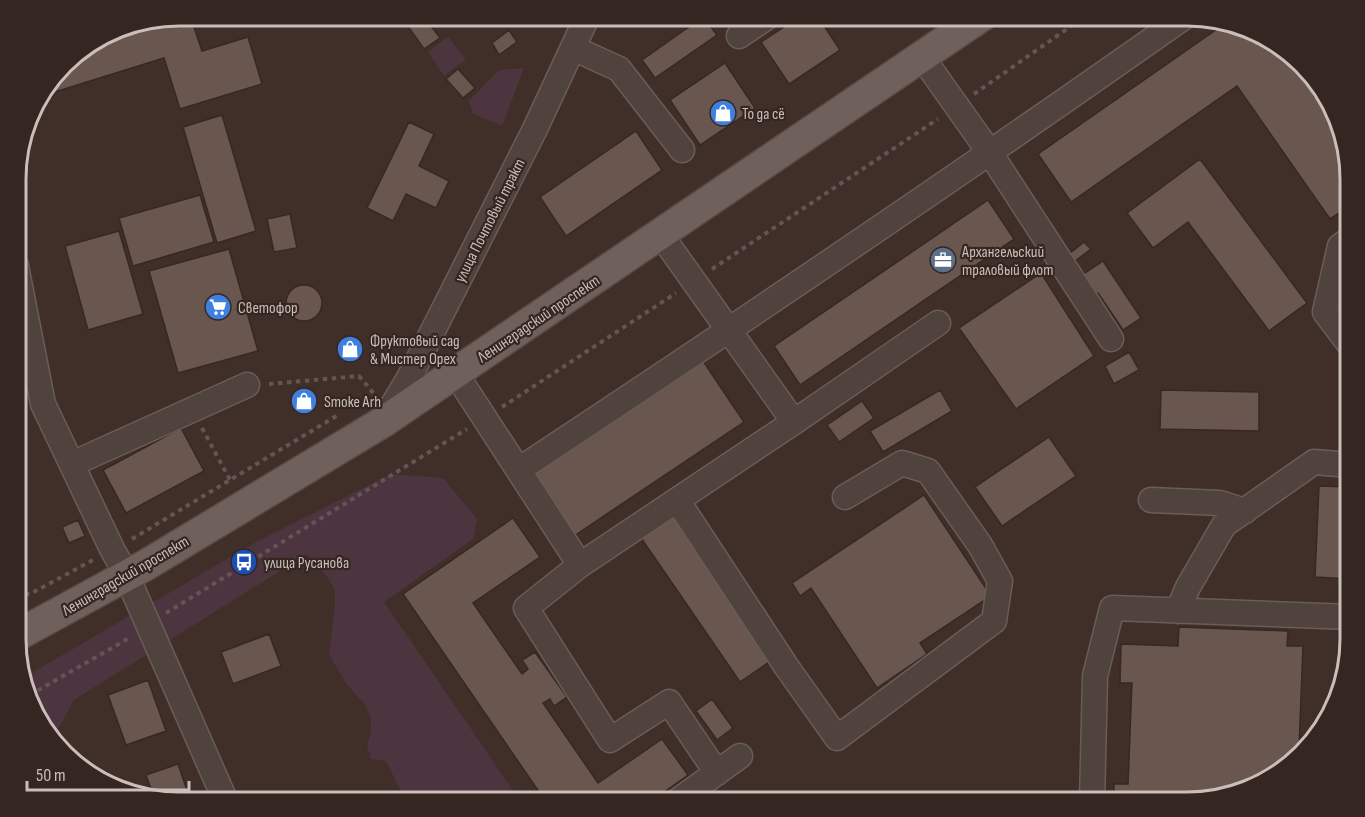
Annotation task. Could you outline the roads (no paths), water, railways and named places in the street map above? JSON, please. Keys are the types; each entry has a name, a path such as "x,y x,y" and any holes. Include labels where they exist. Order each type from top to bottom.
{"main road":[{"name":"Ленинградский проспект","path":"26,629 119,562 146,565 379,409 456,374 967,26"}],"street":[{"name":"улица Почтовый тракт","path":"379,409 409,378 535,129 583,26"},
{"path":"739,36 754,26"},
{"path":"520,469 729,331 1171,26"},
{"path":"573,48 619,69 682,150"},
{"path":"922,57 990,153 1111,339"},
{"path":"661,235 794,422"},
{"path":"1339,250 1325,312 1339,330"},
{"path":"26,316 43,404 149,626 222,792"},
{"path":"717,773 669,702 610,741 525,608 580,565 938,323"},
{"path":"456,374 520,469 580,565"},
{"path":"72,464 247,386"},
{"path":"1178,610 1188,587 1224,525 1314,462 1339,464"},
{"path":"677,500 786,666 837,738 994,621 1000,581 980,545 928,471 902,463 845,497"},
{"path":"1151,500 1220,504 1245,511"},
{"path":"1092,791 1095,676 1112,608 1339,617"},
{"path":"691,791 740,756"}],"place":[{"name":"То да сё","path":"723,113"},
{"name":"Архангельский траловый флот","path":"943,260"},
{"name":"Светофор","path":"218,307"},
{"name":"Фруктовый сад & Мистер Орех","path":"350,349"},
{"name":"Smoke Arh","path":"304,401"},
{"name":"улица Русанова","path":"244,562"}]}
